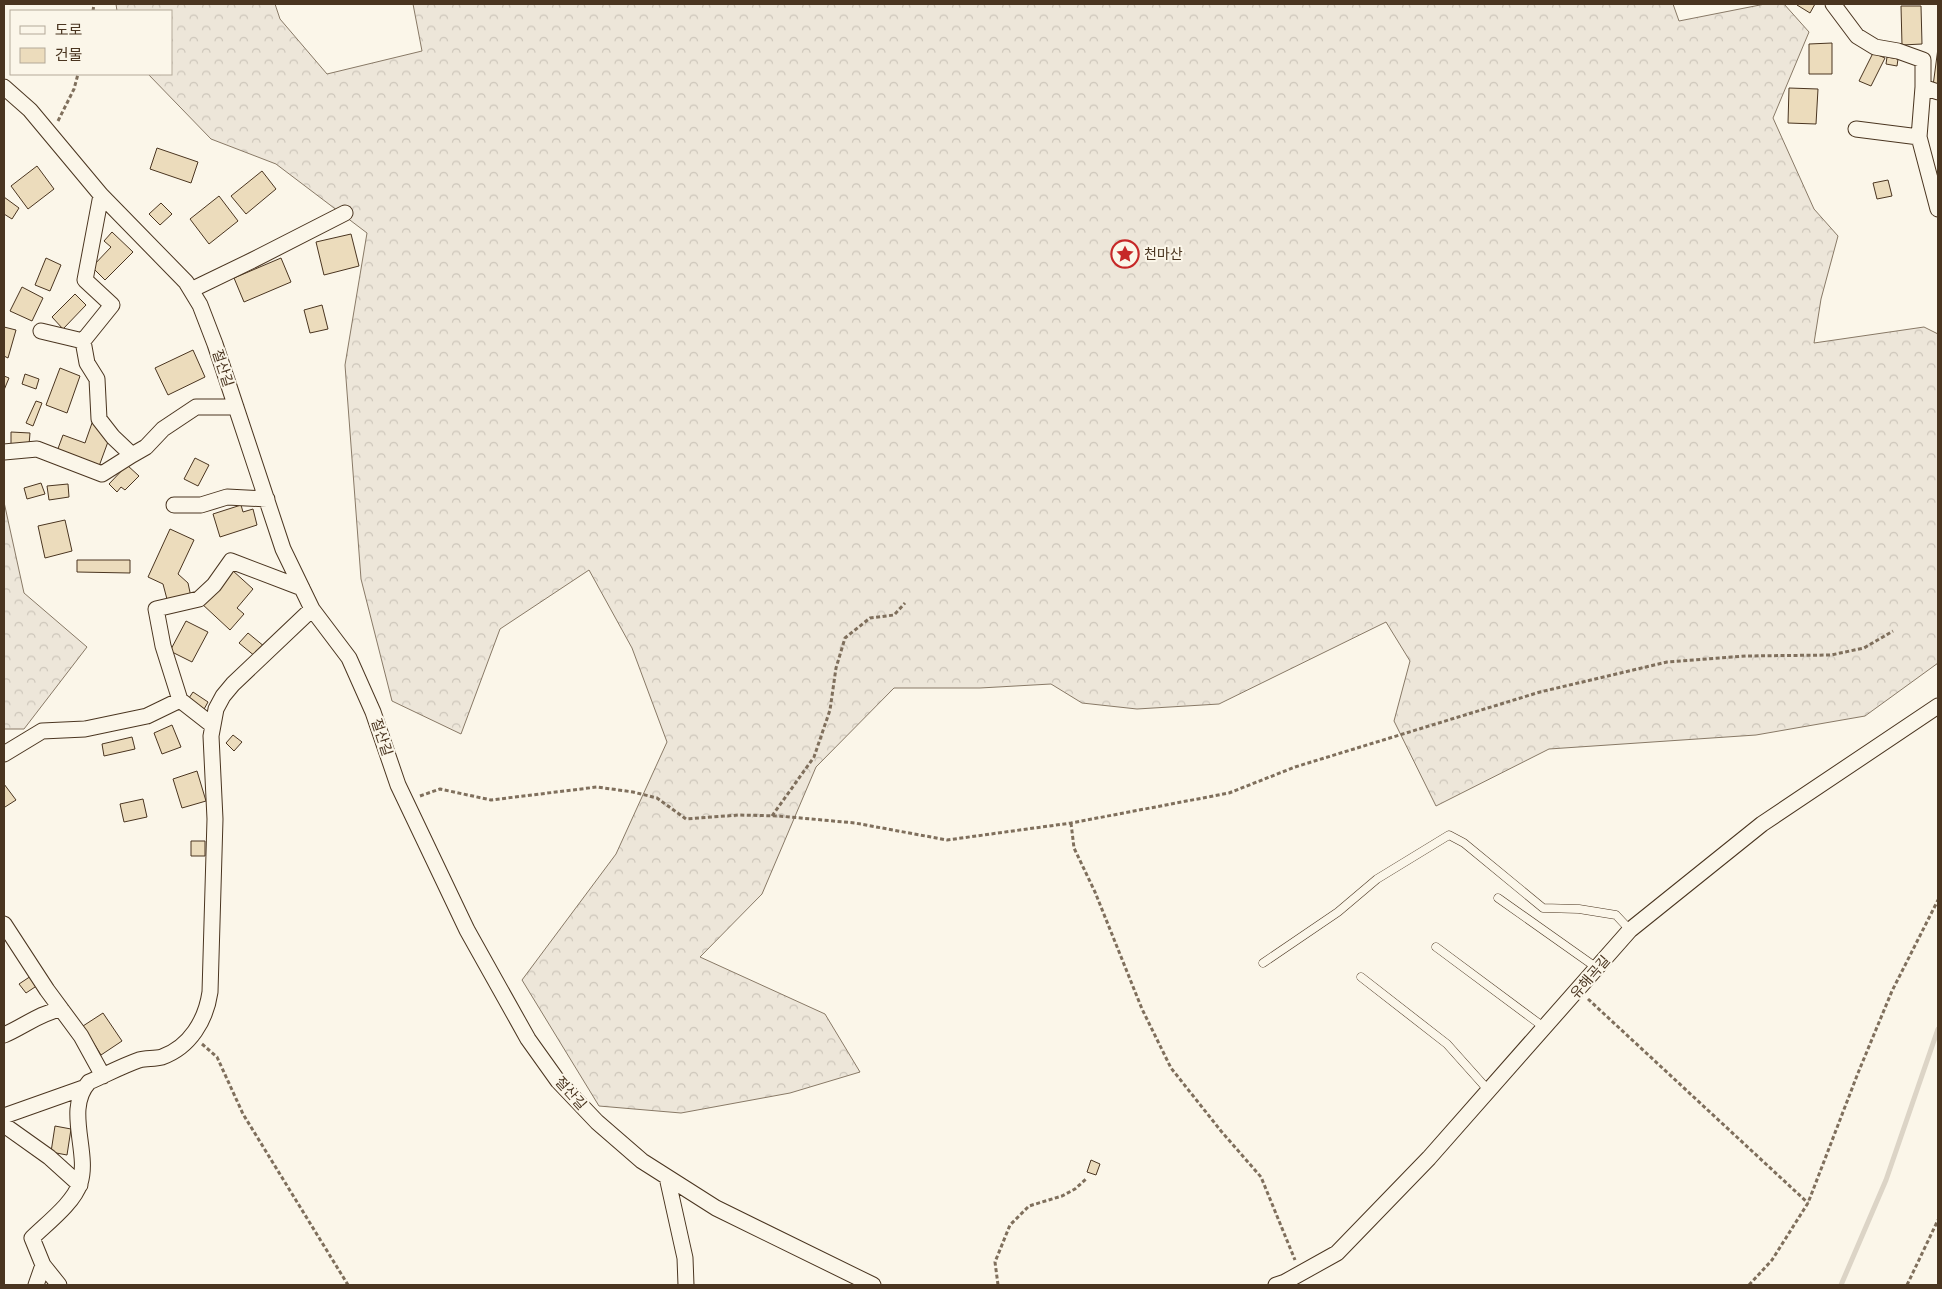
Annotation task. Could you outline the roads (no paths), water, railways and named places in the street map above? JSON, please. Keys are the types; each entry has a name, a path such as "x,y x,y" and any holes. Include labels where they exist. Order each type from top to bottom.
{"street":[{"path":"1833,4 1857,36 1875,48 1898,51 1923,60 1919,137 1938,209"},
{"name":"절산길","path":"4,87 30,110 101,194 186,282 200,304 283,549 312,609 349,658 373,712 398,786 467,930 528,1039 558,1081 597,1122 642,1161 666,1177 716,1208 873,1285"},
{"path":"1923,87 1938,92"},
{"path":"1856,129 1919,137"},
{"path":"82,341 112,305 85,280 101,194"},
{"path":"191,290 344,213"},
{"path":"41,332 82,341"},
{"path":"82,341 87,362 97,379 99,419 113,437 132,455"},
{"path":"4,452 37,449 102,474 146,446 163,429 196,407 236,407"},
{"path":"174,505 200,505 227,497 267,499"},
{"path":"212,725 180,700 163,646 156,609 198,599 214,585 231,560 302,588"},
{"path":"4,1116 83,1088 89,1082 140,1060 164,1056 192,1036 200,1024 205,1014 210,992 215,819 211,736 216,709 228,690 312,609"},
{"path":"4,754 42,731 85,729 147,716 180,700"},
{"name":"유해곡길","path":"1276,1285 1301,1274 1337,1253 1429,1158 1630,930 1762,824 1938,706"},
{"path":"4,924 81,1036 103,1076"},
{"path":"4,1035 20,1028 48,1011 61,1009"},
{"path":"59,1285 44,1266 32,1238 71,1199 80,1185 84,1168 78,1113 83,1088"},
{"path":"4,1125 50,1158 80,1185"},
{"path":"666,1177 685,1258 686,1285"},
{"path":"36,1285 44,1266"}],"lane":[{"path":"1262,963 1338,912 1377,879 1449,835 1464,843 1542,908 1579,909 1616,914 1630,930"},
{"path":"1498,898 1597,968"},
{"path":"1436,947 1545,1028"},
{"path":"1361,977 1447,1044 1489,1091"}],"waterway":[{"path":"1841,1285 1886,1180 1938,1029"}],"place":[{"name":"천마산","path":"1125,254"}]}
